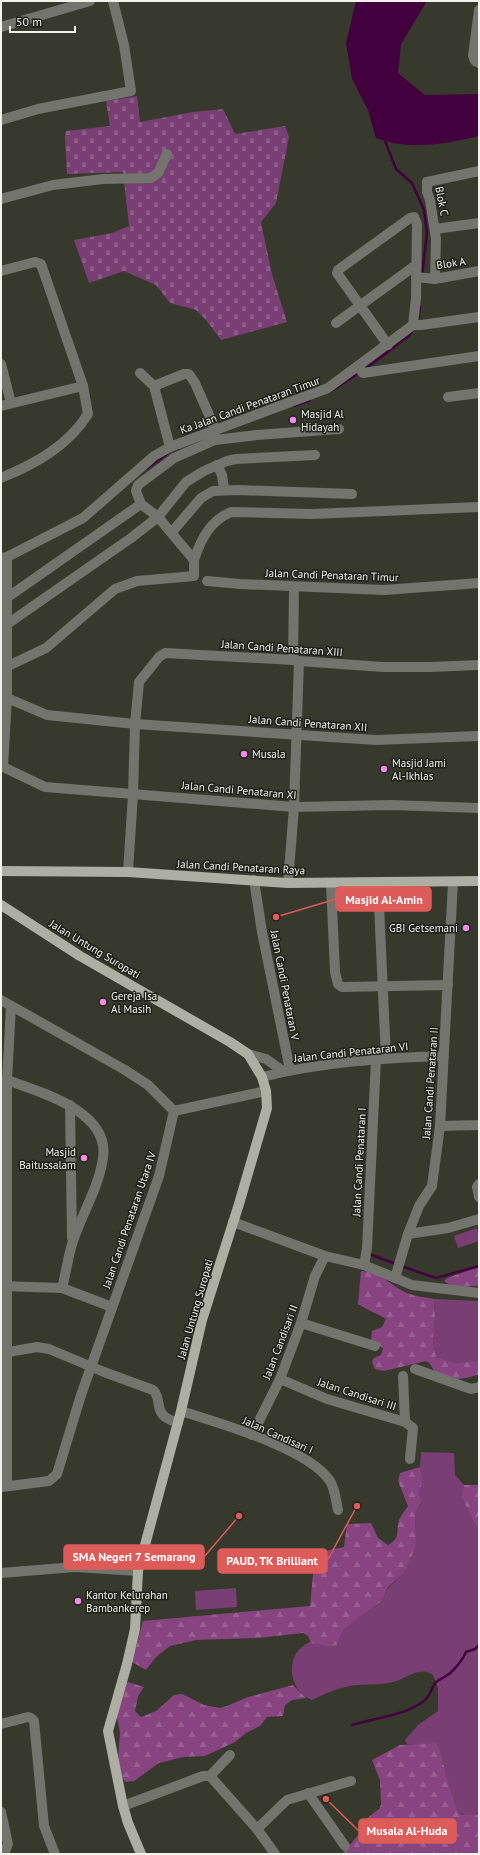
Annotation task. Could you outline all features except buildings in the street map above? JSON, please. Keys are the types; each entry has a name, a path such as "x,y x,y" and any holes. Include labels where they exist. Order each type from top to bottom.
{"main road":[{"name":"Jalan Candi Penataran Raya","path":"1,871 128,872 288,883 479,882"},
{"name":"Jalan Untung Suropati","path":"1,905 80,956 230,1042 248,1054 262,1077 266,1091 267,1108 234,1222 202,1320 178,1423 138,1571 135,1629 127,1664 108,1731 123,1806 139,1853"}],"street":[{"path":"1,27 90,1"},
{"path":"1,120 38,109 131,91 124,45 113,1"},
{"path":"479,10 473,53 473,59 479,63"},
{"path":"1,199 53,185 103,179 151,178 158,173 167,154"},
{"name":"Blok C","path":"424,278 436,252 435,229 427,192 427,182 479,172"},
{"path":"388,345 337,273 338,270 410,218 414,217 416,220 416,265 424,278 416,325 479,317"},
{"path":"435,229 479,222"},
{"path":"1,271 35,262 40,263 43,267 83,386 88,414 75,433 64,442 28,467 1,478"},
{"path":"336,323 416,265"},
{"name":"Blok A","path":"424,278 479,271"},
{"name":"Ka Jalan Candi Penataran Timur","path":"4,557 83,518 154,456 170,447 328,388 360,370 388,345 416,325"},
{"path":"360,370 479,356"},
{"path":"1,364 11,403"},
{"path":"140,373 154,386 170,447"},
{"path":"154,386 184,374 189,374 216,431"},
{"path":"1,406 83,386"},
{"path":"448,397 479,393"},
{"path":"194,560 158,517 141,504 136,491 138,485 174,458 215,440 257,435 339,429"},
{"path":"6,625 117,549 158,517 186,482 217,465 236,459 315,455"},
{"path":"217,465 222,475 224,490"},
{"path":"172,532 200,498 213,492 224,490 352,494"},
{"path":"8,597 141,504"},
{"path":"6,668 46,648 115,589 137,581 194,576 194,560 200,542 208,529 221,516 231,512 312,514 479,507"},
{"path":"2,767 7,698 6,625 8,597 4,557"},
{"name":"Jalan Candi Penataran Timur","path":"207,581 294,587 384,590 479,583"},
{"path":"288,883 294,807 297,734 294,587"},
{"name":"Jalan Candi Penataran XIII","path":"135,724 139,682 159,657 165,653 296,660 383,667 430,667 479,664"},
{"name":"Jalan Candi Penataran XII","path":"7,698 47,715 135,724 376,740 479,736"},
{"path":"128,872 133,794 135,724"},
{"name":"Jalan Candi Penataran XI","path":"2,767 45,787 294,807 391,805 479,808"},
{"name":"Jalan Candi Penataran V","path":"254,880 286,1071"},
{"name":"Jalan Candi Penataran II","path":"397,1269 419,1206 432,1186 440,1126 454,882"},
{"path":"331,883 335,972 338,984 342,987 448,985"},
{"name":"Jalan Candi Penataran I","path":"364,1265 381,1058 382,986 378,883"},
{"path":"1,1000 126,1070 148,1085 174,1112 266,1091"},
{"path":"4,1487 8,1352 4,1286 7,1080 11,1006"},
{"path":"248,1054 266,1059 286,1071"},
{"name":"Jalan Candi Penataran VI","path":"262,1077 286,1071 381,1058 444,1056"},
{"path":"7,1080 56,1097 70,1105 94,1126 102,1143 104,1154 101,1168 73,1242 62,1288"},
{"path":"70,1105 73,1242"},
{"name":"Jalan Candi Penataran Utara IV","path":"4,1487 49,1481 56,1477 79,1402 159,1176 174,1112"},
{"path":"440,1126 479,1125"},
{"path":"479,1184 477,1187 479,1197"},
{"path":"408,1234 448,1228 479,1219"},
{"path":"234,1222 325,1256 364,1265 397,1269 412,1285 479,1292"},
{"name":"Jalan Candisari II","path":"252,1435 280,1379 301,1323 315,1276 325,1256"},
{"path":"4,1286 62,1288 112,1307"},
{"path":"301,1323 375,1346"},
{"path":"8,1352 29,1348 45,1348 153,1390 157,1396 161,1413 178,1423"},
{"path":"415,1369 471,1389 479,1387"},
{"path":"403,1376 406,1422 413,1428 410,1459"},
{"name":"Jalan Candisari III","path":"280,1379 327,1399 406,1422"},
{"name":"Jalan Candisari I","path":"181,1410 252,1435 309,1461 321,1470 330,1481 338,1510"},
{"path":"1,1573 75,1567 138,1571"},
{"path":"1,1724 28,1718 31,1718 34,1721 44,1826 55,1854"},
{"path":"123,1806 203,1776 210,1776 230,1755"},
{"path":"210,1776 257,1829 275,1854"},
{"path":"257,1829 287,1800 351,1781"},
{"path":"308,1793 345,1846"},
{"path":"1,1812 8,1844 4,1854"}],"green space":[{"path":"137,96 140,122 193,112 223,109 235,134 285,126 289,137 276,203 261,222 272,274 287,322 221,340 206,320 196,310 170,303 156,285 124,271 89,283 74,240 112,233 129,226 123,172 67,174 66,131 110,126 106,101"},
{"path":"477,1228 479,1241 458,1248 454,1236"},
{"path":"479,1267 479,1286 457,1286 448,1284 444,1281 447,1278"},
{"path":"361,1271 378,1275 406,1293 434,1299 435,1316 433,1340 436,1357 456,1363 479,1360 479,1374 458,1379 446,1378 436,1373 426,1361 384,1371 375,1369 372,1362 374,1358 381,1355 383,1348 371,1341 372,1331 382,1327 386,1319 358,1304"},
{"path":"434,1299 479,1301 479,1360 456,1363 436,1357 433,1340 435,1316"},
{"path":"421,1452 454,1453 455,1475 464,1485 461,1497 479,1530 479,1815 471,1816 458,1812 440,1750 436,1743 421,1745 407,1744 405,1740 418,1725 438,1711 438,1688 433,1675 423,1671 418,1672 393,1682 357,1685 342,1688 312,1700 297,1688 292,1671 296,1654 302,1647 310,1642 329,1647 337,1645 343,1630 382,1601 388,1588 403,1574 416,1536 415,1515 422,1502 419,1494 423,1479 420,1467"},
{"path":"420,1467 423,1479 419,1494 422,1501 415,1515 416,1536 414,1551 403,1574 388,1587 382,1601 343,1630 337,1645 329,1647 311,1643 308,1636 303,1633 258,1638 196,1640 170,1646 156,1657 146,1670 132,1662 143,1621 310,1606 315,1553 344,1547 347,1524 371,1523 378,1538 388,1545 392,1542 397,1537 399,1520 408,1506 398,1481 400,1473"},
{"path":"464,1485 479,1485 479,1530 461,1497"},
{"path":"236,1588 237,1607 196,1610 195,1591"},
{"path":"128,1682 144,1687 138,1696 135,1711 141,1717 156,1711 174,1695 182,1694 204,1705 220,1708 248,1697 293,1685 306,1698 292,1700 285,1705 283,1716 267,1717 260,1726 246,1733 235,1742 205,1756 183,1757 159,1763 134,1781 126,1782 123,1779 118,1759 120,1732 116,1713 124,1684"},
{"path":"436,1743 440,1750 458,1812 462,1815 479,1815 479,1854 342,1854 360,1833 366,1819 379,1809 381,1805 380,1780 372,1760 400,1745"}],"shaded area":[{"path":"356,1 427,1 401,44 398,73 425,95 479,94 479,136 453,142 427,145 402,144 376,138 368,110 352,79 346,43"}],"waterway":[{"path":"385,141 396,169 412,183 424,210 427,232 422,276"},
{"path":"418,322 420,307"},
{"path":"365,369 409,336 412,331"},
{"path":"330,392 359,373"},
{"path":"294,406 310,400"},
{"path":"146,469 167,454"},
{"path":"369,1254 396,1264"},
{"path":"401,1266 436,1278 479,1266"},
{"path":"352,1725 402,1712 420,1704 429,1696 436,1682 449,1674 463,1658 466,1652 475,1649 479,1645"}],"place":[{"name":"Masjid Al Hidayah","path":"293,420"},
{"name":"Musala","path":"244,754"},
{"name":"Masjid Jami Al-Ikhlas","path":"384,769"},
{"name":"Masjid Al-Amin","path":"276,917"},
{"name":"GBI Getsemani","path":"466,928"},
{"name":"Gereja Isa Al Masih","path":"103,1002"},
{"name":"Masjid Baitussalam","path":"84,1158"},
{"name":"PAUD, TK Brilliant","path":"357,1506"},
{"name":"SMA Negeri 7 Semarang","path":"239,1516"},
{"name":"Kantor Kelurahan Bambankerep","path":"78,1601"},
{"name":"Musala Al-Huda","path":"326,1799"}]}
